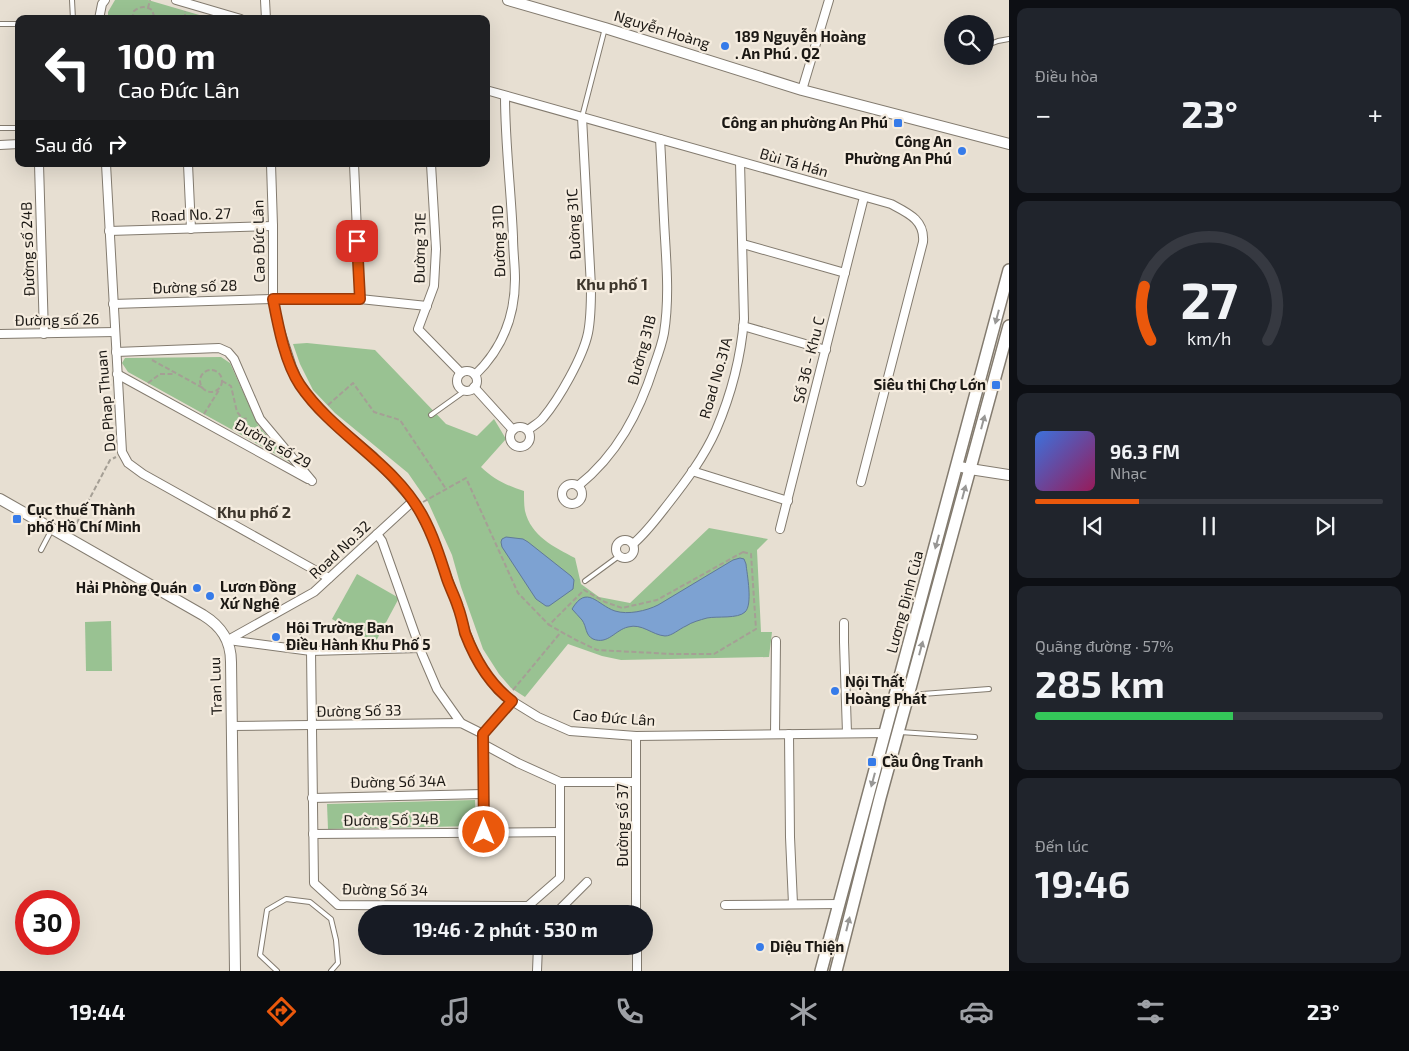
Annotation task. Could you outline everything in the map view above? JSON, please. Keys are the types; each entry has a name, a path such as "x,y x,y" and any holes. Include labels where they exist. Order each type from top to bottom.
{"main road":[{"name":"Lương Định Của","path":"822,971 1009,270"},
{"name":"Lương Định Của","path":"836,971 880,798 1009,326"}],"street":[{"path":"100,15 102,4 106,0"},
{"path":"176,0 227,15"},
{"path":"265,0 266,15"},
{"name":"Nguyễn Hoàng","path":"508,0 605,28 802,90 1009,144"},
{"path":"802,90 829,0"},
{"name":"Bùi Tá Hán","path":"490,91 891,204 909,213 921,226 924,234 917,269 861,482"},
{"name":"Đường 31D","path":"475,375 496,352 511,310 514,293 512,206 505,122 506,96"},
{"name":"Đường 31C","path":"528,430 542,420 550,408 578,361 588,333 591,287 582,117"},
{"name":"Đường 31B","path":"578,486 606,460 634,417 648,383 664,334 667,281 660,139"},
{"path":"0,145 15,144"},
{"name":"Road No.31A","path":"633,544 646,532 686,480 716,430 736,368 744,326 740,162"},
{"name":"Đường số 24B","path":"39,167 44,334"},
{"name":"Do Phap Thuan","path":"106,167 122,452 128,463 143,474 329,578"},
{"path":"188,167 190,229"},
{"name":"Cao Đức Lân","path":"271,167 273,299 279,327 299,384 330,420 373,456 414,503 432,536 476,656 487,676 498,690 538,717 570,730 636,736 885,732"},
{"path":"354,167 360,299"},
{"name":"Đường 31E","path":"431,167 436,249 434,286 418,329 461,373"},
{"name":"Số 36 - Khu C","path":"780,529 864,197"},
{"name":"Road No. 27","path":"109,231 273,226"},
{"path":"743,244 845,273"},
{"name":"Đường số 28","path":"113,304 273,299 360,299 427,306"},
{"path":"744,326 826,350"},
{"name":"Đường số 26","path":"0,334 114,332"},
{"name":"Đường số 29","path":"116,352 218,348 228,352 234,359 259,416 312,481 117,374"},
{"path":"470,371 475,375 477,382 474,388 466,390 458,385 461,373 470,371"},
{"path":"474,388 513,430"},
{"path":"522,427 528,430 530,436 526,445 520,447 511,442 510,436 513,430 522,427"},
{"path":"957,466 1009,475"},
{"path":"692,471 788,501"},
{"name":"Tran Luu","path":"0,499 203,615 216,624 228,640 231,655 235,971"},
{"name":"Road No.32","path":"228,640 314,592 414,503"},
{"path":"377,534 382,541 420,648 437,689 460,723"},
{"path":"625,540 633,544 635,550 630,557 624,559 619,556 616,548 619,542 625,540"},
{"path":"844,623 847,733"},
{"path":"228,640 311,651 420,648"},
{"path":"775,734 776,641"},
{"name":"Đường Số 34","path":"311,651 314,883 338,905 528,906 560,878 560,782"},
{"path":"484,832 483,734 509,699"},
{"name":"Đường Số 33","path":"232,726 460,723 483,734"},
{"path":"789,734 793,904"},
{"name":"Đường số 37","path":"636,736 636,905"},
{"path":"483,744 518,763 560,782 636,782"},
{"name":"Đường Số 34A","path":"312,798 484,794"},
{"name":"Đường Số 34B","path":"313,834 560,832"},
{"path":"564,905 587,882"},
{"path":"725,905 839,904"},
{"path":"537,971 538,955"},
{"path":"636,955 636,971"}],"lane":[{"path":"72,0 73,15"},
{"path":"0,24 15,24"},
{"path":"582,117 605,28"},
{"path":"994,43 1009,39"},
{"path":"0,128 15,128"},
{"path":"431,415 466,390"},
{"path":"41,550 52,529"},
{"path":"585,581 619,556"},
{"path":"909,695 989,688"},
{"path":"898,732 975,737"},
{"path":"277,971 260,955 267,910 286,898 310,902 331,919 336,940 338,963 331,971"}],"path":[{"path":"148,8 150,0"},
{"path":"133,15 134,11 141,7 152,10 154,15"},
{"path":"137,351 215,395"},
{"path":"200,420 220,388 222,381 220,374 213,370 206,372 200,381 203,388"},
{"path":"143,388 160,374 178,374"},
{"path":"222,381 231,386 237,412 243,419 259,416"},
{"path":"321,411 353,382 374,412 400,420 446,489"},
{"path":"208,392 220,388"},
{"path":"68,538 110,460 122,452"},
{"path":"414,503 466,478 518,593 549,625 597,650 714,654 756,629 751,554 743,552 656,600 622,608 605,602 584,590 549,625"},
{"path":"509,699 561,632"}],"green space":[{"path":"115,0 148,0 199,15 108,15"},
{"path":"307,343 375,350 446,424 477,436 494,419 506,439 481,467 501,482 524,491 525,511 532,527 544,540 575,558 581,584 599,597 630,603 709,528 768,539 757,550 761,632 772,632 769,657 621,660 602,656 568,644 525,697 511,688 499,674 483,649 452,555 428,502 408,473 335,413 313,390 300,364 293,344"},
{"path":"221,357 230,363 258,425 290,462 128,372 122,363 125,358"},
{"path":"357,574 399,598 375,643 332,619"},
{"path":"111,621 112,671 86,671 85,622"},
{"path":"475,800 476,826 328,829 327,804"}],"water":[{"path":"506,537 523,539 528,542 571,576 574,580 573,589 549,606 536,599 502,547 502,539"},
{"path":"744,559 746,564 749,603 745,612 738,616 707,618 691,623 668,636 633,626 619,631 607,639 598,640 593,639 589,635 584,623 572,609 577,602 587,597 620,612 637,612 648,609 658,605 733,560"}],"place":[{"name":"189 Nguyễn Hoàng . An Phú . Q2","path":"725,46"},
{"name":"Công an phường An Phú","path":"898,123"},
{"name":"Công An Phường An Phú","path":"962,151"},
{"name":"Siêu thị Chợ Lớn","path":"996,385"},
{"name":"Cục thuế Thành phố Hồ Chí Minh","path":"17,519"},
{"name":"Hải Phòng Quán","path":"197,588"},
{"name":"Lươn Đồng Xứ Nghệ","path":"210,596"},
{"name":"Hội Trường Ban Điều Hành Khu Phố 5","path":"276,637"},
{"name":"Nội Thất Hoàng Phát","path":"835,691"},
{"name":"Cầu Ông Tranh","path":"872,762"},
{"name":"Diệu Thiện","path":"760,947"}],"district":[{"name":"Khu phố 1","path":"612,284"},
{"name":"Khu phố 2","path":"254,512"}],"route":[{"path":"357,241 360,299 273,299 279,327 284,347 299,384 330,420 373,456 413,501 432,536 476,656 487,676 498,690 512,701 483,734 484,832"}]}
